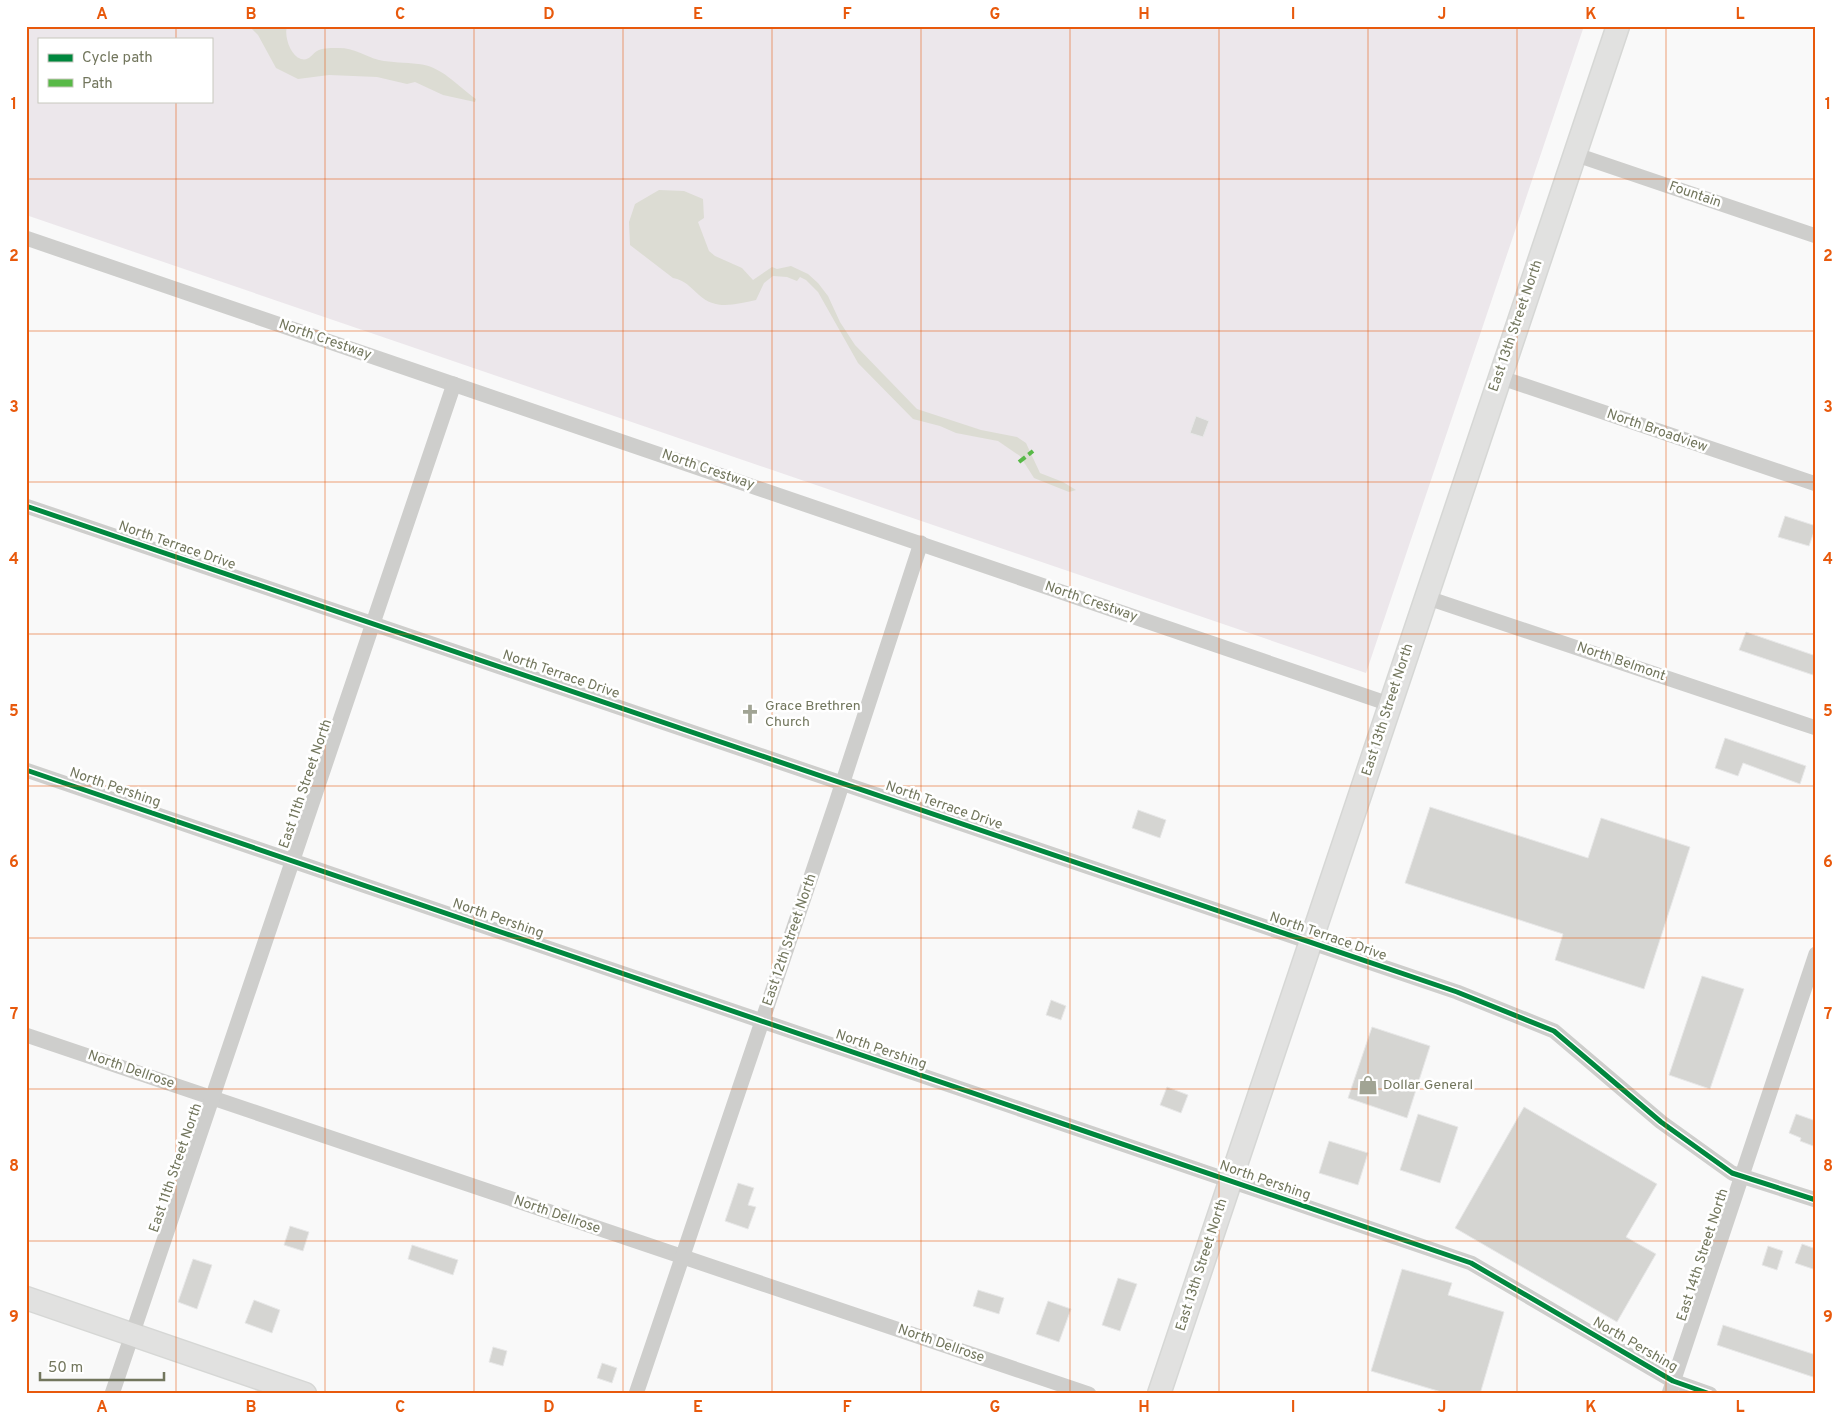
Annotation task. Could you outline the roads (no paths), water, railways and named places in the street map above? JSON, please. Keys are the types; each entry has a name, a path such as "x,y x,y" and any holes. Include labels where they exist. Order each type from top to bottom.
{"main road":[{"name":"East 13th Street North","path":"1159,1394 1618,26"},
{"path":"26,1298 305,1394"}],"street":[{"name":"Fountain","path":"1574,154 1816,236"},
{"name":"North Crestway","path":"26,238 1389,704"},
{"name":"North Broadview","path":"1499,377 1816,484"},
{"name":"East 11th Street North","path":"112,1394 454,384"},
{"name":"North Terrace Drive","path":"26,506 1456,992 1554,1031 1661,1122 1732,1173 1816,1200"},
{"name":"East 12th Street North","path":"636,1394 763,1021 921,543"},
{"name":"North Belmont","path":"1426,597 1816,728"},
{"name":"North Pershing","path":"26,770 1471,1263 1671,1388 1710,1394"},
{"name":"East 14th Street North","path":"1671,1388 1740,1176 1814,963"},
{"name":"North Dellrose","path":"26,1034 1089,1394"}],"place":[{"name":"Grace Brethren Church","path":"750,714"},
{"name":"Dollar General","path":"1368,1085"}]}
